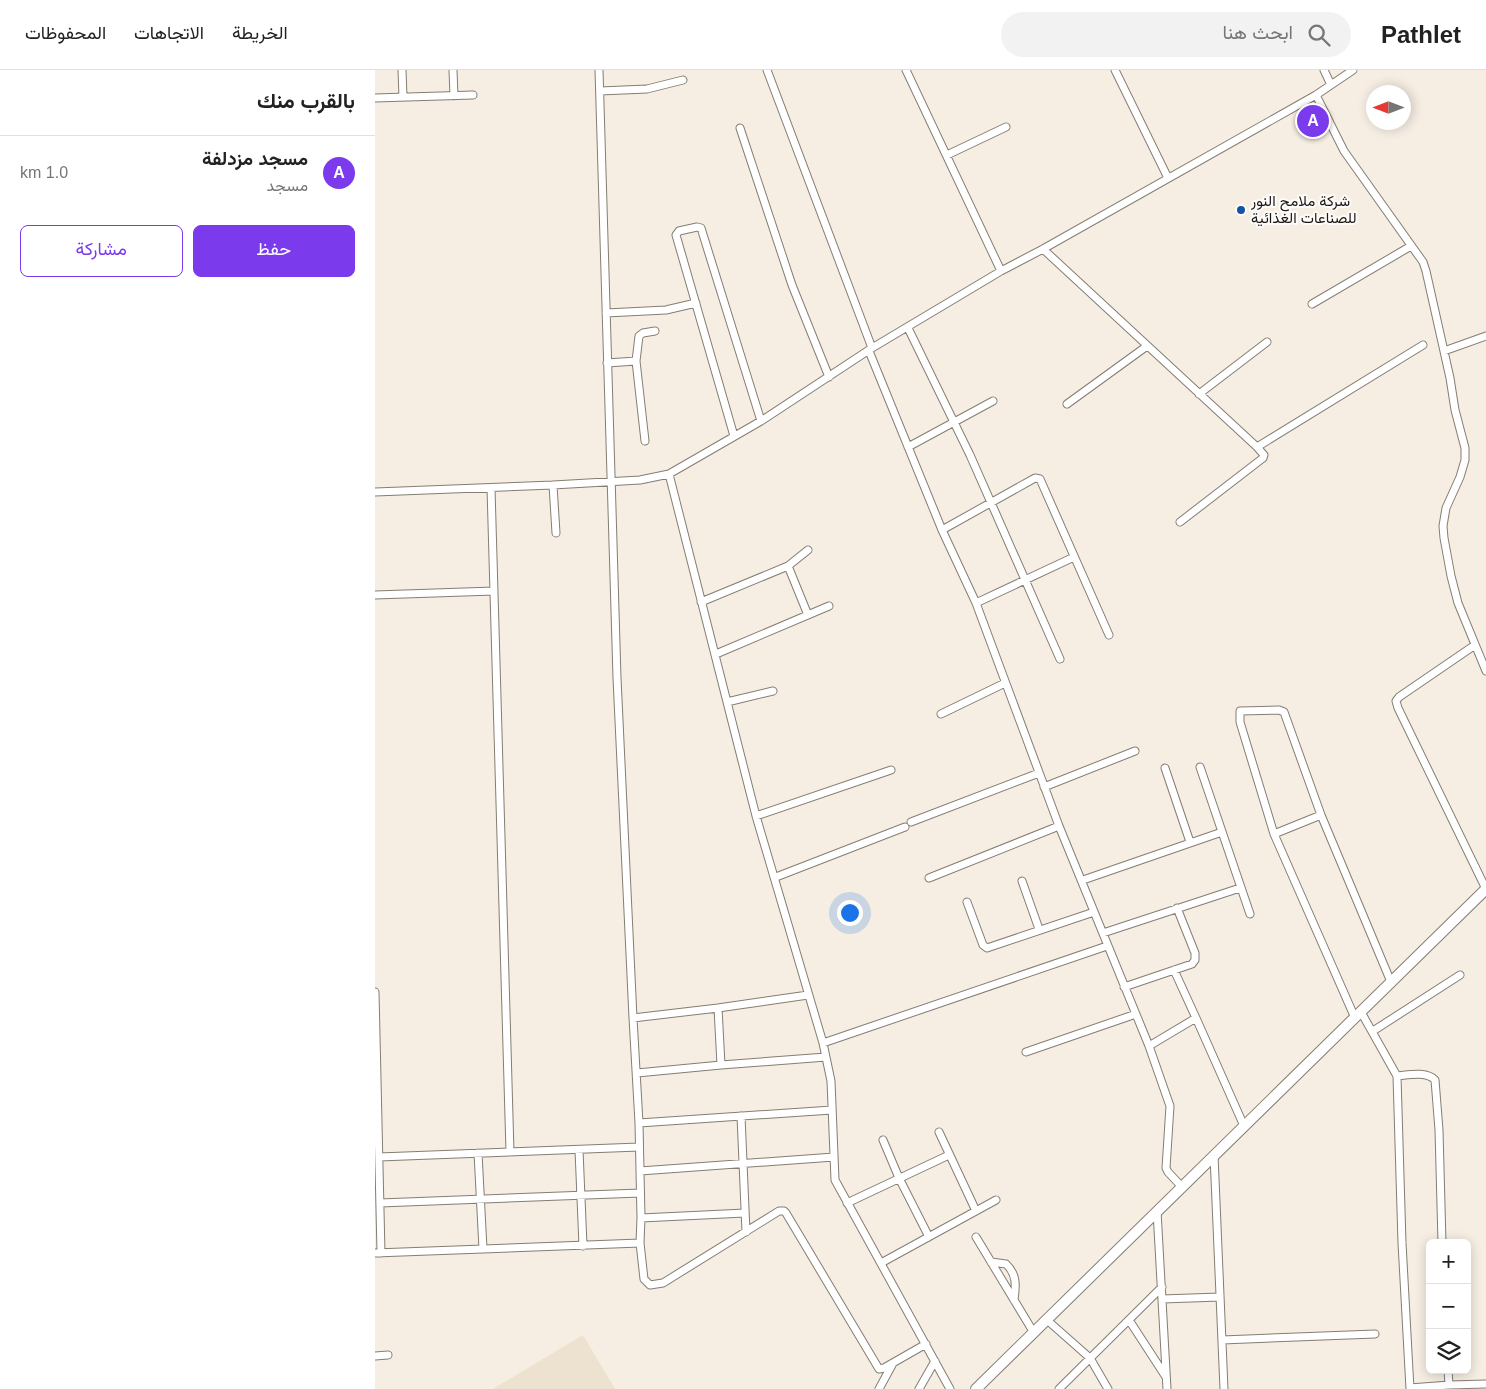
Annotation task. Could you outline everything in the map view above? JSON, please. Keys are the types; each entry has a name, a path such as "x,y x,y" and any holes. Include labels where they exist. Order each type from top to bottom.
{"main road":[{"path":"978,1389 1486,889"}],"street":[{"path":"402,70 403,96"},
{"path":"453,70 454,96"},
{"path":"599,70 617,678 637,1073 640,1243 644,1279 650,1285 663,1283 783,1211 787,1213 879,1369 885,1368 925,1344"},
{"path":"767,70 908,447 941,530 976,603 1059,826 1083,880 1107,946 1149,1046 1170,1106 1166,1168 1182,1187"},
{"path":"906,70 1001,271"},
{"path":"1115,70 1168,178"},
{"path":"1324,70 1331,85"},
{"path":"375,492 640,480 669,474 761,421 871,350 1001,271 1316,95 1353,70"},
{"path":"600,91 647,89 683,80"},
{"path":"375,98 473,95"},
{"path":"1316,95 1344,151 1423,262 1426,271 1455,410 1465,448 1465,460 1460,477 1446,508 1443,532 1458,604 1486,671"},
{"path":"947,155 1006,127"},
{"path":"740,128 792,286 829,377"},
{"path":"734,436 676,235 679,231 699,227 761,421"},
{"path":"1311,304 1411,246"},
{"path":"1043,249 1257,447 1263,455 1263,458 1180,522"},
{"path":"606,313 666,310 696,303"},
{"path":"908,328 954,422 1060,659"},
{"path":"645,441 636,361 639,336 643,333 655,331"},
{"path":"1444,351 1486,336"},
{"path":"1199,394 1267,342"},
{"path":"1257,447 1423,345"},
{"path":"1067,404 1147,346"},
{"path":"607,362 636,361"},
{"path":"908,447 993,401"},
{"path":"669,474 756,816 776,878 823,1043 831,1081 835,1180 950,1389"},
{"path":"941,530 1035,478 1040,479 1109,635"},
{"path":"553,485 556,533"},
{"path":"491,488 510,1152"},
{"path":"701,602 788,566 807,550"},
{"path":"976,603 1074,557"},
{"path":"788,566 808,615"},
{"path":"375,595 494,591"},
{"path":"716,654 829,606"},
{"path":"1475,644 1399,697 1396,702 1486,889"},
{"path":"941,714 1005,683"},
{"path":"727,702 773,691"},
{"path":"1391,982 1321,815 1285,712 1279,710 1240,711 1240,722 1274,834 1358,1015 1373,1031 1397,1076 1402,1243 1410,1389 1449,1385 1476,1387 1486,1384"},
{"path":"1044,787 1135,751"},
{"path":"1200,767 1250,914"},
{"path":"1165,768 1190,842"},
{"path":"756,816 891,770"},
{"path":"911,822 1039,773"},
{"path":"1274,834 1321,815"},
{"path":"776,878 905,826"},
{"path":"929,878 1059,826"},
{"path":"1083,880 1222,832"},
{"path":"1022,881 1039,929"},
{"path":"1103,933 1240,888"},
{"path":"967,902 984,948 1094,912"},
{"path":"1124,987 1192,964 1195,960 1195,953 1177,908"},
{"path":"823,1043 1107,946"},
{"path":"1174,970 1244,1126"},
{"path":"1373,1031 1460,975"},
{"path":"375,992 380,1203 378,1253 640,1243"},
{"path":"633,1018 808,995"},
{"path":"718,1008 721,1065"},
{"path":"1026,1052 1136,1014"},
{"path":"1149,1046 1197,1018"},
{"path":"637,1073 826,1057"},
{"path":"1397,1076 1420,1074 1431,1076 1435,1080 1442,1239"},
{"path":"639,1123 832,1110"},
{"path":"741,1116 746,1232"},
{"path":"939,1132 975,1211"},
{"path":"883,1140 899,1178 929,1237"},
{"path":"379,1157 639,1147"},
{"path":"579,1150 583,1246"},
{"path":"478,1153 483,1249"},
{"path":"847,1203 949,1155"},
{"path":"1214,1156 1224,1389"},
{"path":"640,1171 834,1157"},
{"path":"380,1203 640,1193"},
{"path":"881,1263 996,1200"},
{"path":"1157,1211 1167,1389"},
{"path":"641,1218 745,1213"},
{"path":"976,1237 1033,1333"},
{"path":"991,1262 1006,1264 1013,1273 1016,1287 1014,1300"},
{"path":"1059,1389 1162,1287"},
{"path":"1162,1299 1220,1298"},
{"path":"1047,1320 1090,1358 1108,1389"},
{"path":"1129,1320 1167,1378"},
{"path":"1222,1340 1375,1334"},
{"path":"375,1356 388,1356"},
{"path":"919,1389 935,1361"},
{"path":"879,1389 892,1364"},
{"path":"1448,1374 1449,1385"}],"shaded area":[{"path":"583,1335 615,1389 493,1389"}],"place":[{"name":"مسجد مزدلفة","path":"1313,121"},
{"name":"شركة ملامح النور للصناعات الغذائية","path":"1241,210"}]}
